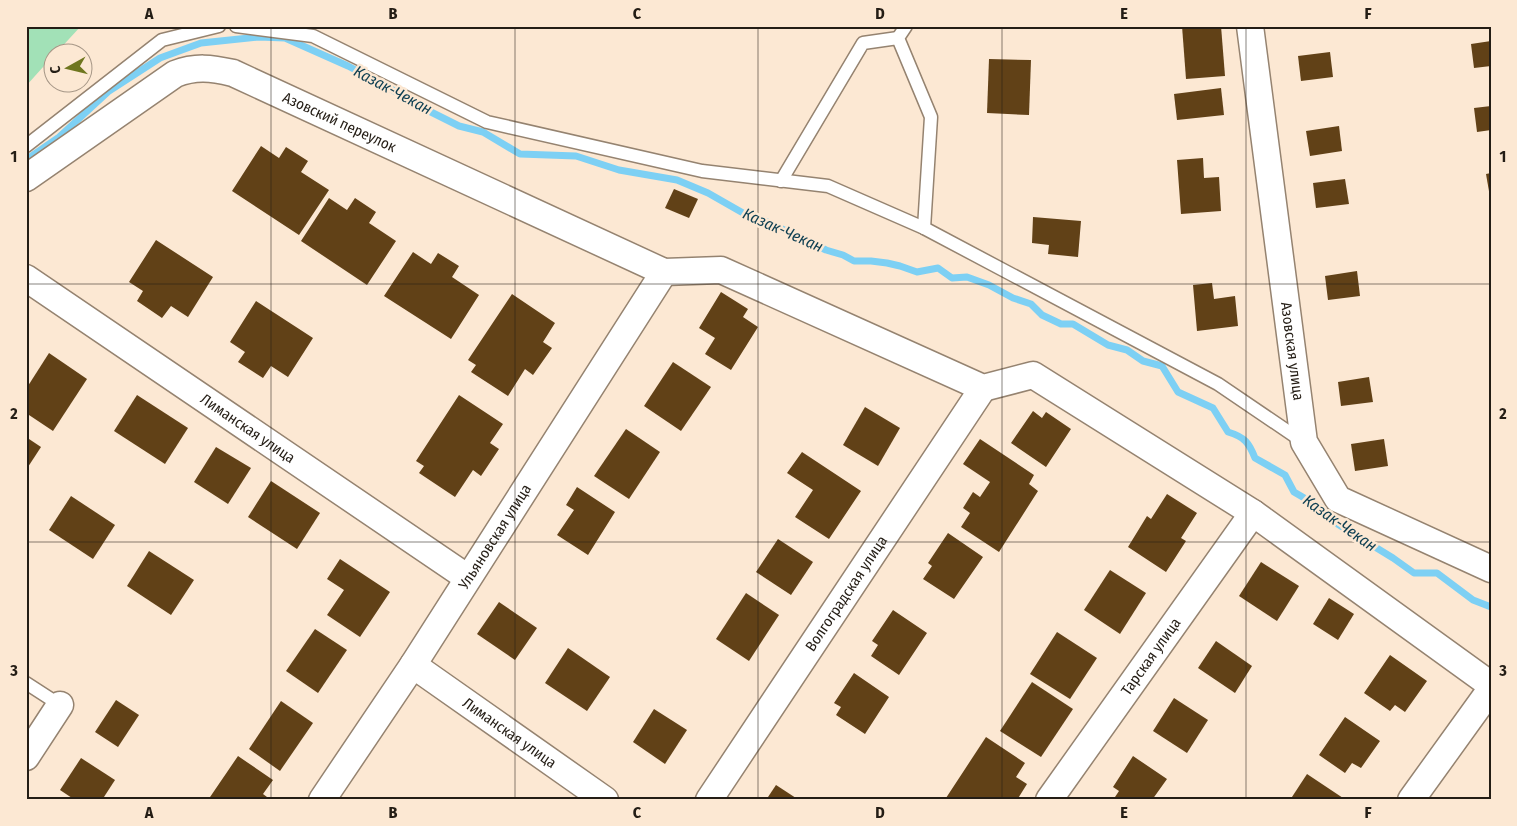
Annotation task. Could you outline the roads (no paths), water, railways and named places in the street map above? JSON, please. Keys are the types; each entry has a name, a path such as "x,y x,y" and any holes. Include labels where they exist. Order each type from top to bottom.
{"street":[{"name":"Азовская улица","path":"1250,26 1304,442 1338,499 1491,569"},
{"name":"Азовский переулок","path":"26,178 175,74 201,68 214,69 233,73 664,272"},
{"path":"664,272 722,270 983,388 1033,375 1253,514 1491,685"},
{"name":"Ульяновская улица","path":"322,800 413,665 664,272"},
{"name":"Лиманская улица","path":"26,278 468,578"},
{"name":"Волгоградская улица","path":"709,800 983,388"},
{"name":"Тарская улица","path":"1049,800 1253,514"},
{"name":"Лиманская улица","path":"413,665 605,800"},
{"path":"1411,800 1491,689"},
{"path":"26,757 60,705"}],"lane":[{"path":"26,146 162,40 219,26"},
{"path":"236,26 313,36 488,122 702,171 828,186 924,228 1218,384 1304,442"},
{"path":"781,180 864,43 898,38 906,26"},
{"path":"898,38 930,118 924,228"},
{"path":"26,683 60,705"}],"waterway":[{"name":"Казак-Чекан","path":"26,160 58,138 109,91 160,58 201,43 259,37 285,38 348,66 388,87 413,103 459,126 483,132 520,154 576,156 619,170 677,180 708,193 750,217 763,220 854,261 887,263 917,272 938,268 952,278 967,277 1031,304 1042,315 1061,324 1073,324 1108,345 1127,350 1143,361 1162,366 1178,392 1213,408 1228,432 1246,441 1255,458 1285,475 1294,492 1323,509 1331,520 1414,573 1437,573 1473,600 1491,607"}]}
